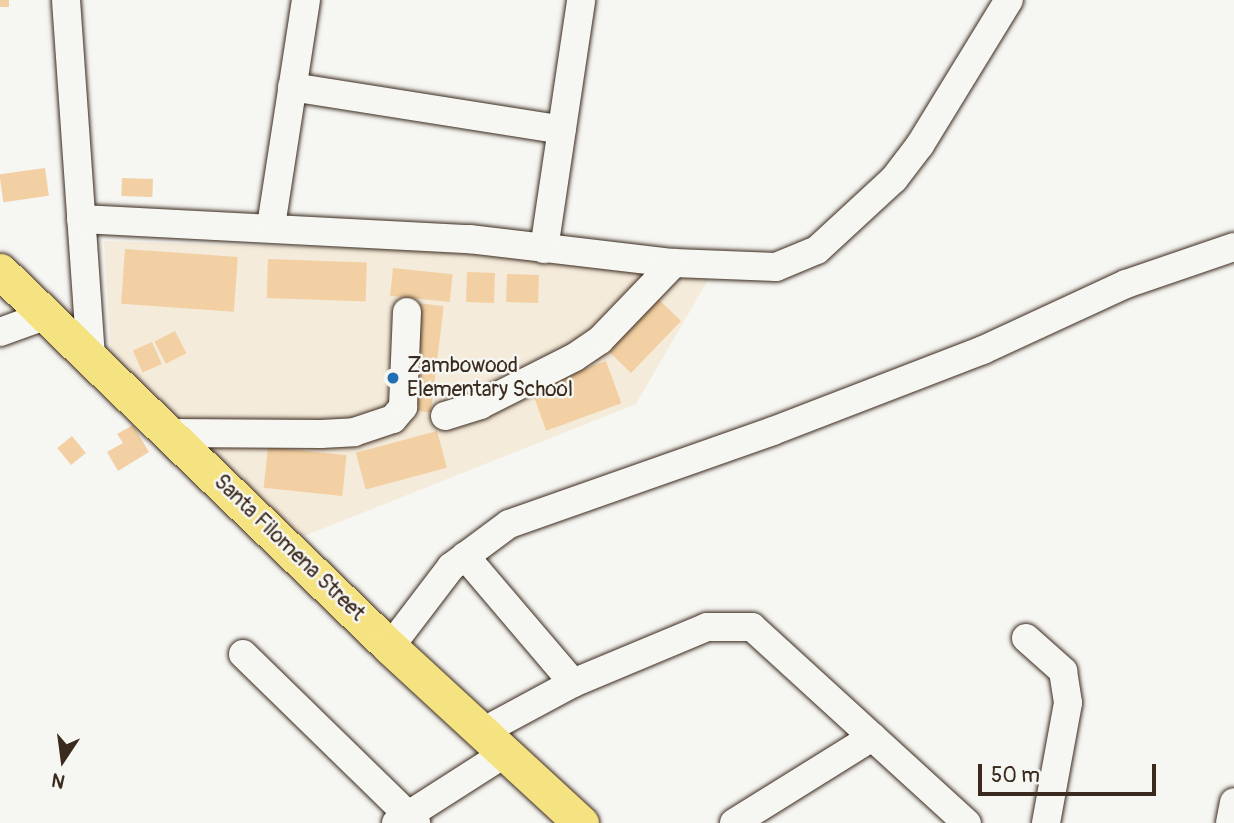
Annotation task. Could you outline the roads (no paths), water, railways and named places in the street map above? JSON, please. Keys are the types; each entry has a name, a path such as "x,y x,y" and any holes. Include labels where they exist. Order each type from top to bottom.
{"main road":[{"name":"Santa Filomena Street","path":"0,271 91,355 390,647 496,741 581,823"}],"street":[{"path":"66,0 91,355"},
{"path":"271,226 306,0"},
{"path":"544,249 581,0"},
{"path":"81,219 271,226 469,239 674,263 776,267 817,250 894,179 1014,3"},
{"path":"292,87 562,130"},
{"path":"390,647 465,556 509,524 773,432 983,350 1126,284 1234,247"},
{"path":"445,416 480,405 575,357 600,340 674,263"},
{"path":"171,433 354,432 393,419 402,407 407,312"},
{"path":"0,332 47,315"},
{"path":"465,556 573,683"},
{"path":"243,654 407,821 496,741 573,683 707,627 752,627 967,823"},
{"path":"1026,638 1063,671 1068,703 1046,823"},
{"path":"734,823 872,737"},
{"path":"1230,823 1234,802"}],"place":[{"name":"Zambowood Elementary School","path":"393,378"}]}
